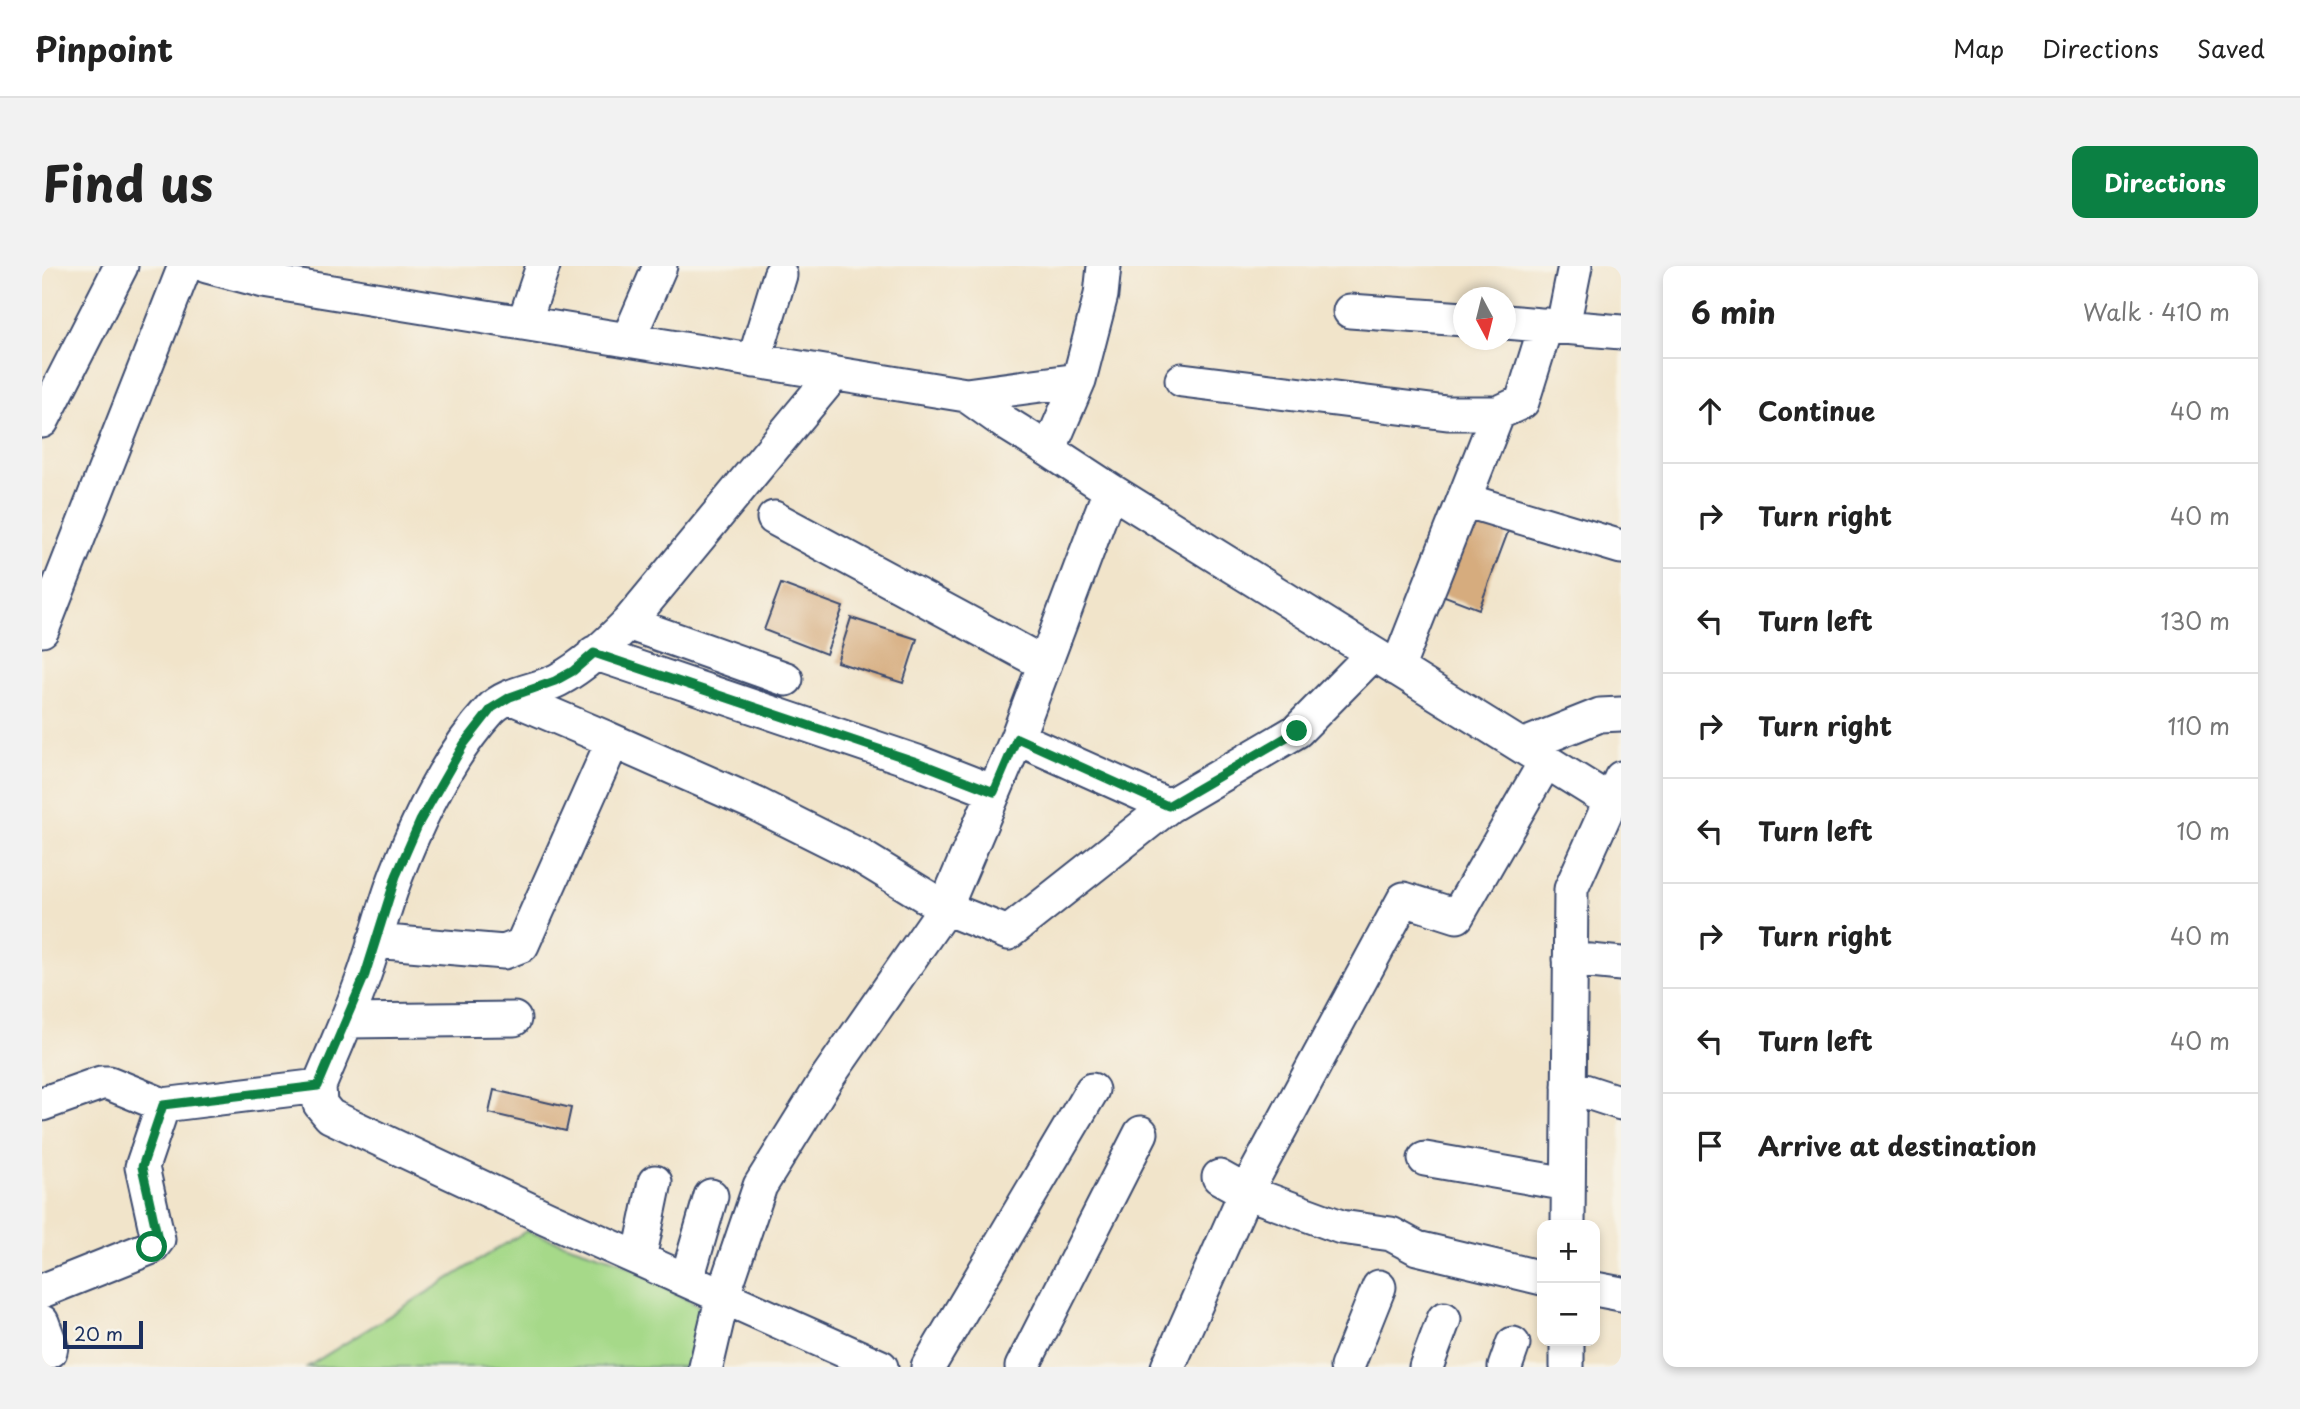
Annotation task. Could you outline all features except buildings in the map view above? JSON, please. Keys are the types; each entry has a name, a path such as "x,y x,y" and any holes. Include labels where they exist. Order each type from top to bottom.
{"street":[{"path":"42,421 121,266"},
{"path":"42,630 185,266"},
{"path":"207,266 266,273 524,323 966,395 1079,380"},
{"path":"524,323 543,266"},
{"path":"628,340 660,266"},
{"path":"1048,450 1079,380 1101,295 1104,266"},
{"path":"1182,380 1447,413 1498,413 1522,402 1555,326 1576,266"},
{"path":"754,361 780,275"},
{"path":"1350,311 1453,318"},
{"path":"1516,323 1621,332"},
{"path":"834,374 628,623 573,671 555,681 510,697 492,708 464,744 420,821 396,876 365,975 318,1086 320,1104 330,1116 547,1218 881,1367"},
{"path":"966,395 1110,490 1534,753 1616,789 1571,889 1568,1220"},
{"path":"510,697 756,804 860,856 945,908 1008,933 1168,806 1297,731 1385,661 1464,500 1498,413"},
{"path":"706,1367 723,1295 760,1186 827,1079 945,908 1017,738 1110,490"},
{"path":"1464,500 1621,548"},
{"path":"774,518 1045,664"},
{"path":"628,623 786,679"},
{"path":"594,653 917,762 994,792"},
{"path":"1168,1367 1233,1185 1294,1100 1404,899 1457,916 1534,753 1600,715 1621,714"},
{"path":"374,941 504,952 522,945 608,752 604,737"},
{"path":"1017,738 1168,806"},
{"path":"1570,960 1621,964"},
{"path":"347,1021 514,1019"},
{"path":"42,1104 101,1083 109,1083 163,1105 318,1086"},
{"path":"1569,1086 1621,1103"},
{"path":"928,1367 1092,1090"},
{"path":"42,1291 156,1244 158,1239 142,1167 163,1105"},
{"path":"1022,1367 1142,1133"},
{"path":"1425,1159 1568,1184"},
{"path":"639,1259 655,1182"},
{"path":"1233,1185 1341,1227 1391,1234 1417,1248 1537,1277"},
{"path":"687,1279 711,1196"},
{"path":"1347,1367 1379,1287"},
{"path":"1600,1290 1621,1294"},
{"path":"1426,1367 1444,1319"},
{"path":"42,1322 51,1346 50,1351 42,1354"},
{"path":"1567,1346 1567,1367"}],"green space":[{"path":"526,1231 619,1261 728,1323 720,1367 307,1367"}],"route":[{"path":"152,1247 158,1239 142,1167 163,1105 318,1086 365,975 396,876 420,821 464,744 492,708 510,697 555,681 573,671 594,653 917,762 994,792 1017,738 1168,806 1297,731"}]}
